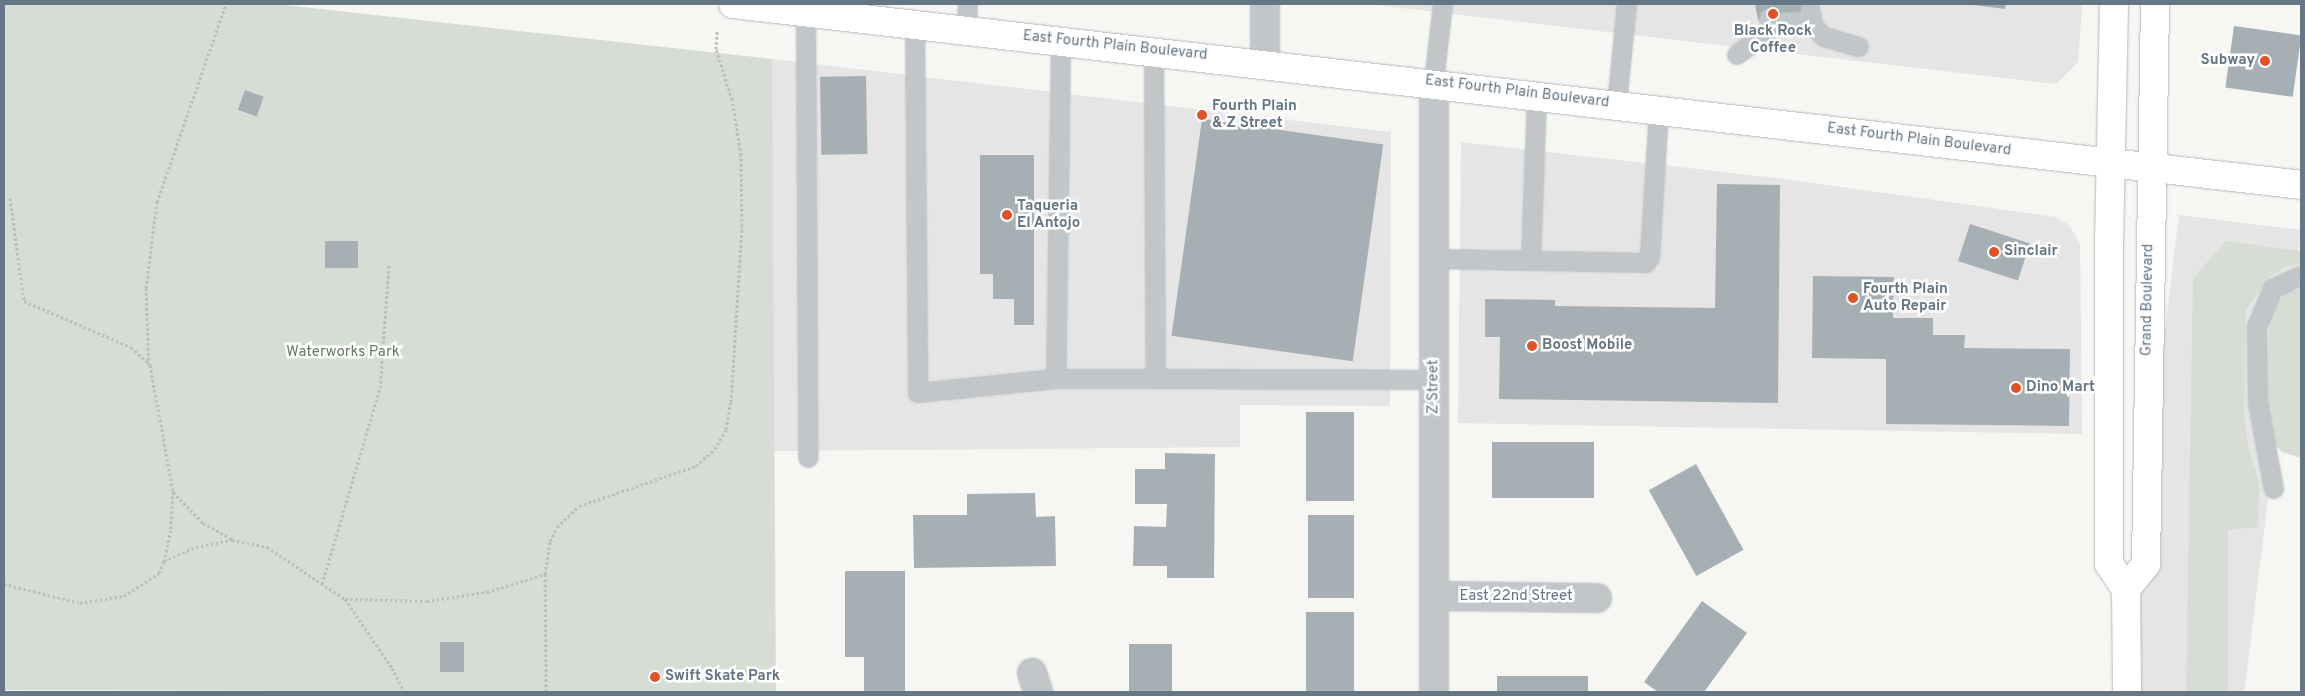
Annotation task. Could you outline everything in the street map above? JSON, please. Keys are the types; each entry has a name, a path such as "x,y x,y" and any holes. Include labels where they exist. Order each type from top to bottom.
{"main road":[{"name":"East Fourth Plain Boulevard","path":"733,4 915,24 967,16 1061,40 1265,62 1537,96 2301,185"},
{"path":"2114,4 2110,162 2109,564 2126,589 2127,692"},
{"name":"Grand Boulevard","path":"2126,589 2146,564 2155,4"}],"street":[{"path":"1265,4 1265,62"},
{"name":"Z Street","path":"1434,82 1434,692"},
{"name":"East 22nd Street","path":"1435,596 1597,598"}],"lane":[{"path":"1434,82 1443,4"},
{"path":"1617,104 1627,4"},
{"path":"806,12 808,458"},
{"path":"1736,55 1770,24 1811,16 1824,37 1859,47"},
{"path":"915,24 918,393 1056,379 1434,380"},
{"path":"1056,379 1061,40"},
{"path":"1154,51 1156,379"},
{"path":"1531,261 1537,96"},
{"path":"1434,259 1646,263 1650,257 1659,109"},
{"path":"2274,489 2258,403 2257,327 2273,289 2301,276"}],"path":[{"path":"4,584 80,604 124,596 158,573 164,561 171,530 172,491 150,365 146,288 157,202 226,4"},
{"path":"546,692 545,574 550,541 557,527 579,506 696,466 715,449 726,429 735,364 742,226 741,155 732,100 716,49"},
{"path":"10,198 24,301 131,347 150,365"},
{"path":"322,584 380,388 389,265"},
{"path":"172,491 203,522 232,540 267,547 345,599 392,668 404,692"},
{"path":"164,561 196,547 232,540"},
{"path":"345,599 427,600 487,592 545,574"}],"shaded area":[{"path":"1367,4 2082,4 2078,62 2056,84"},
{"path":"772,59 1391,132 1390,406 1240,405 1240,447 772,451"},
{"path":"1461,142 1785,179 2056,217 2070,226 2080,244 2082,434 1458,423"},
{"path":"2179,215 2301,230 2244,692 2150,692 2121,688"}],"green space":[{"name":"Waterworks Park","path":"4,4 276,4 772,59 776,692 4,690"},
{"path":"2226,241 2301,251 2301,264 2285,267 2270,277 2246,310 2244,415 2248,446 2259,482 2258,527 2228,530 2228,692 2186,692 2193,278"},
{"path":"2301,288 2301,458 2282,452 2272,441 2268,426 2269,324 2275,305 2286,294"}],"building":[{"name":"Black Rock Coffee","path":"1755,4 1818,4 1819,9 1758,20"},
{"path":"1967,4 2006,4 2005,9"},
{"name":"Subway","path":"2234,26 2301,35 2293,97 2225,87"},
{"path":"866,76 867,154 821,155 820,77"},
{"path":"245,90 264,97 257,117 238,110"},
{"path":"1202,119 1383,144 1353,361 1172,336"},
{"name":"Taqueria El Antojo","path":"980,155 1034,155 1034,325 1014,325 1014,299 993,299 993,274 980,274"},
{"path":"1717,184 1780,185 1778,403 1499,399 1500,337 1485,337 1485,299 1555,300 1555,306 1715,308"},
{"name":"Sinclair","path":"1970,224 2030,243 2018,281 1958,261"},
{"path":"325,241 358,241 358,268 325,268"},
{"path":"1813,276 1894,277 1893,318 1933,318 1933,335 1965,335 1964,348 2070,349 2069,426 1886,424 1886,359 1812,358"},
{"path":"1306,412 1354,412 1354,501 1306,501"},
{"path":"1492,442 1594,442 1594,498 1492,498"},
{"path":"1165,453 1215,454 1214,578 1167,578 1167,566 1133,566 1134,526 1166,527 1167,504 1135,504 1135,469 1165,469"},
{"path":"1696,464 1744,550 1696,576 1649,490"},
{"path":"1035,493 1036,517 1055,516 1056,566 914,568 913,515 967,515 967,494"},
{"path":"1308,515 1354,515 1354,598 1308,598"},
{"path":"845,571 905,571 905,692 864,692 864,657 845,657"},
{"path":"1702,601 1747,633 1704,692 1658,692 1644,682"},
{"path":"1306,612 1354,612 1354,692 1306,692"},
{"path":"440,642 464,642 464,672 440,672"},
{"path":"1129,644 1172,644 1172,692 1129,692"},
{"path":"1497,676 1588,676 1588,692 1497,692"}],"place":[{"name":"Black Rock Coffee","path":"1773,14"},
{"name":"Subway","path":"2265,61"},
{"name":"Fourth Plain & Z Street","path":"1202,115"},
{"name":"Taqueria El Antojo","path":"1007,215"},
{"name":"Sinclair","path":"1994,252"},
{"name":"Fourth Plain Auto Repair","path":"1853,298"},
{"name":"Boost Mobile","path":"1532,346"},
{"name":"Dino Mart","path":"2016,388"},
{"name":"Swift Skate Park","path":"655,677"}]}
